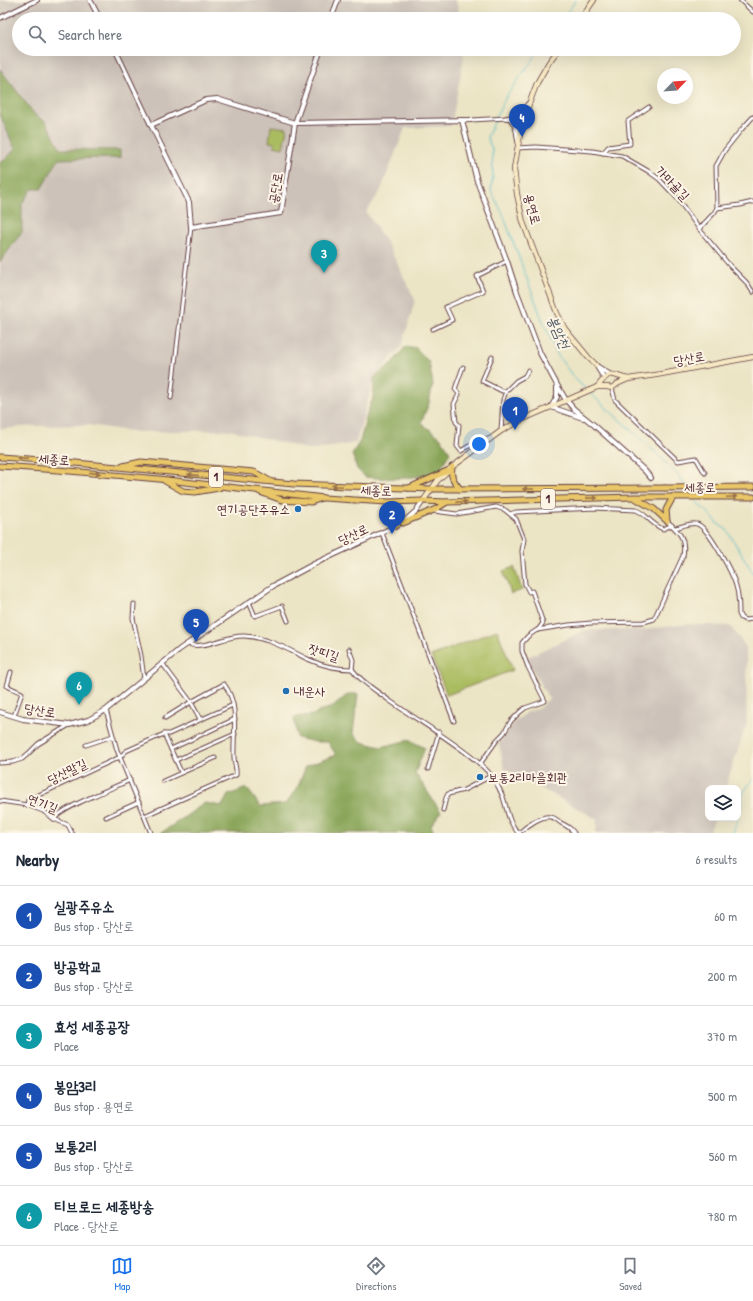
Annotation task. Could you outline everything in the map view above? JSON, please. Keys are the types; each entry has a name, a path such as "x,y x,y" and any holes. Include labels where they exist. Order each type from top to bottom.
{"main road":[{"path":"586,12 594,0"},
{"name":"용연로","path":"554,56 537,83 528,104 518,141 514,169 517,194 523,222 557,313 565,329 596,366"},
{"name":"당산로","path":"628,379 753,357"},
{"path":"597,387 609,374 628,379"},
{"path":"616,376 617,384"},
{"path":"604,378 604,383 609,387"},
{"path":"597,387 609,387 628,379"},
{"name":"당산로","path":"423,501 438,480 447,471 501,431 521,420 597,387"},
{"name":"세종로","path":"0,457 322,486 432,489 753,487"},
{"path":"118,467 141,462 254,472 273,482"},
{"name":"세종로","path":"0,466 163,479 324,498 386,502 447,502 634,497 753,497"},
{"path":"452,467 452,478 460,488"},
{"path":"407,488 447,471"},
{"path":"163,479 183,491 195,492 227,487"},
{"path":"634,497 654,509 667,521"},
{"path":"667,521 666,510 673,497"},
{"path":"386,502 399,512 400,520 396,526"},
{"path":"403,523 430,510 436,509 447,502"}],"street":[{"path":"12,12 37,0"},
{"path":"90,0 96,12"},
{"path":"334,12 338,0"},
{"path":"740,0 753,12"},
{"path":"0,18 12,12"},
{"path":"118,56 189,202 191,227 171,398"},
{"name":"공단로","path":"191,227 281,213 296,124 319,56"},
{"path":"151,125 206,100 217,99 296,124 509,118 522,113 528,104"},
{"path":"603,153 608,147 630,144 628,121 649,107"},
{"path":"699,229 717,208 716,166 725,150 740,130 753,117"},
{"path":"509,118 514,123 518,141"},
{"path":"462,120 477,181 540,353 557,385 568,399 574,410 644,470 651,478"},
{"name":"가마골길","path":"517,148 536,147 571,149 622,156 648,171 677,198 699,229 753,292"},
{"path":"717,208 753,202"},
{"path":"432,329 452,320 446,307 483,291 477,276 507,261"},
{"path":"492,357 482,381 502,391 506,391"},
{"name":"당산로","path":"463,366 455,389 459,394 454,404 456,422 460,425 457,446 461,451 479,440 490,439"},
{"path":"596,366 609,374"},
{"path":"596,366 604,378"},
{"path":"501,431 503,400 506,391 516,381 525,376 528,370"},
{"path":"557,385 557,397 551,407 586,419"},
{"path":"609,387 615,400 678,461 696,458 704,473"},
{"name":"당산로","path":"0,712 44,722 69,725 88,720 106,710 162,663 249,602 293,574 403,523 416,511 423,501"},
{"path":"430,510 457,514 496,507 505,510 516,519 524,539 522,552 525,584 529,592 532,592 543,624 522,643 522,651 528,667 545,701 525,708 520,712 480,764"},
{"path":"510,514 516,512 594,508 636,510 641,512 656,526 663,529 698,524 715,545 729,569 736,586 739,614 741,618 745,620 753,619"},
{"path":"538,630 569,625 644,622 654,619 683,556 684,543 681,535 667,521"},
{"path":"382,533 454,721"},
{"path":"249,602 255,616 282,606 288,621"},
{"path":"134,604 133,618 142,656 144,679"},
{"name":"잣띠길","path":"188,644 194,646 232,636 254,637 272,642 312,661 328,666 352,669 365,683 406,712 439,732 480,764 495,780 503,798 510,821 519,833 522,829 536,821 549,816 572,829 574,833"},
{"path":"349,649 353,660 352,669"},
{"path":"162,663 191,702 200,720"},
{"name":"당산로","path":"11,672 7,686 22,693 14,716"},
{"path":"144,816 236,775 234,758 235,719 233,705 224,684 165,718"},
{"path":"181,772 164,734 169,734 233,705"},
{"path":"106,710 120,757 151,833"},
{"path":"171,749 235,719"},
{"path":"0,763 13,762 22,759 38,744 69,725"},
{"path":"428,769 439,732"},
{"name":"당산말길","path":"27,805 28,800 120,757 126,751 164,734"},
{"path":"176,760 235,734"},
{"name":"당산말길","path":"86,745 113,736"},
{"path":"163,781 215,758"},
{"path":"443,810 448,794 464,790 491,776"},
{"path":"54,819 56,816 78,804 130,780"},
{"name":"연기길","path":"0,801 27,805 43,811 54,819 68,824 72,833"},
{"path":"106,817 139,802"}],"shaded area":[{"path":"0,0 455,0 459,12 12,12 12,56 464,56 451,126 405,128 380,192 366,212 388,245 415,300 402,346 374,378 356,443 311,450 230,430 136,432 89,425 32,426 0,429"},
{"path":"687,624 730,626 746,647 747,723 726,785 705,785 705,821 714,821 709,833 596,833 597,819 504,768 499,744 514,722 528,712 539,708 549,699 526,658 585,630 641,630"}],"green space":[{"path":"0,69 35,115 46,122 61,149 120,150 120,158 59,159 41,189 32,189 22,204 22,232 0,262 0,162 5,160 15,149 0,115"},
{"path":"271,126 287,128 283,148 274,146 275,143 269,142"},
{"path":"406,346 416,348 429,362 433,384 429,403 421,423 440,437 450,452 439,472 402,478 365,477 357,469 352,454 360,441 373,398 374,378 393,362"},
{"path":"514,567 522,590 511,594 503,571"},
{"path":"497,630 513,670 447,695 431,656"},
{"path":"348,694 358,694 353,733 362,742 381,747 409,740 425,748 415,773 441,812 431,825 434,833 161,833 205,803 222,806 228,795 247,788 260,806 286,804 299,784 306,766 336,755 328,742 315,742 297,738 294,717 313,715 319,711 333,707"}],"waterway":[{"name":"봉암천","path":"568,12 576,0"},
{"name":"봉암천","path":"496,117 506,97 535,56"},
{"name":"봉암천","path":"495,120 487,137 492,149 493,175 491,191 502,212 542,319 558,356 574,378 587,390"},
{"name":"봉암천","path":"589,392 656,453 677,474 686,486"},
{"name":"봉암천","path":"694,499 718,524 727,530 753,573"},
{"name":"봉암천","path":"733,833 741,807 743,793 753,779"}],"place":[{"name":"봉암3리","path":"522,137"},
{"name":"효성 세종공장","path":"324,273"},
{"name":"실광주유소","path":"515,430"},
{"name":"연기공단주유소","path":"298,509"},
{"name":"방공학교","path":"392,534"},
{"name":"보통2리","path":"196,642"},
{"name":"내운사","path":"286,691"},
{"name":"티브로드 세종방송","path":"79,705"},
{"name":"보통2리마을회관","path":"480,777"}]}
